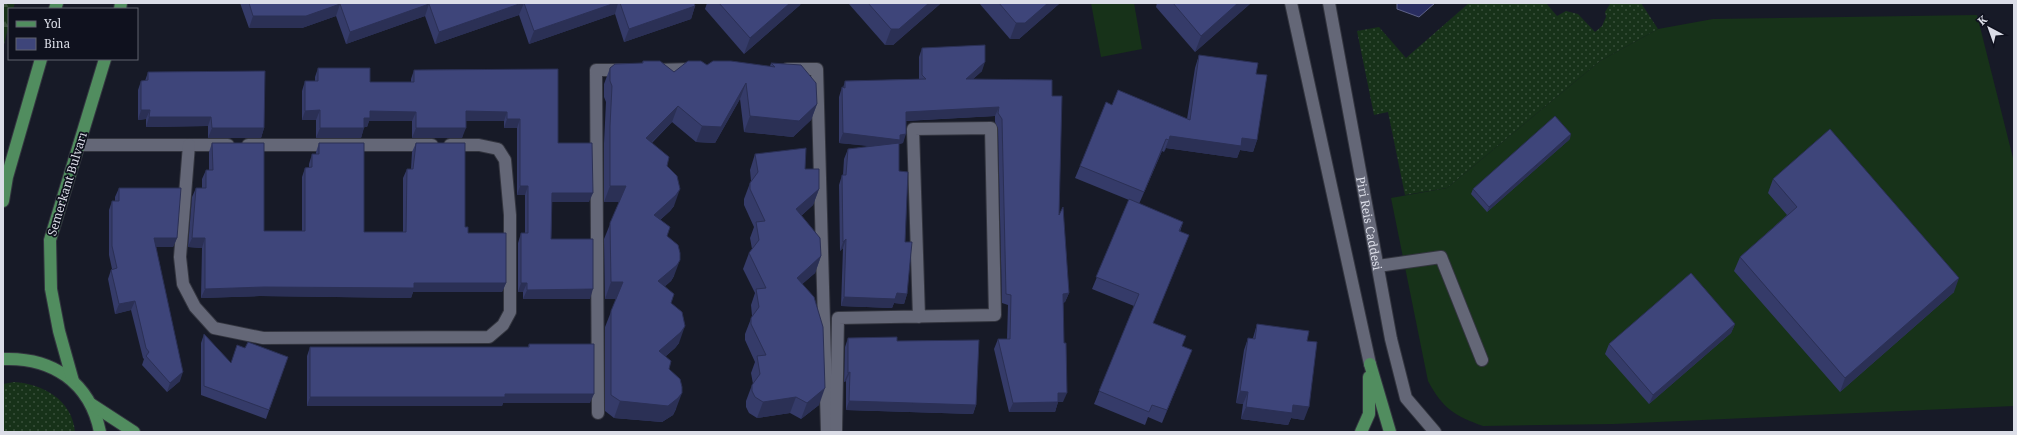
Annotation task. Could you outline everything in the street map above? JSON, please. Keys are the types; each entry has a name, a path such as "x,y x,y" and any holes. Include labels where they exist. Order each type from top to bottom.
{"main road":[{"path":"3,201 7,177 41,60"},
{"name":"Semerkant Bulvarı","path":"73,381 59,331 51,288 50,240 105,60"},
{"path":"3,359 23,358 50,365 73,381 91,404 134,432"},
{"path":"1361,432 1369,414 1370,364"},
{"path":"1370,364 1390,432"},
{"path":"91,404 100,432"}],"street":[{"path":"1291,3 1370,364"},
{"name":"Piri Reis Caddesi","path":"1329,3 1391,339 1406,398 1435,432"},
{"path":"598,413 596,70 706,69"},
{"path":"777,69 817,69 827,432"},
{"path":"836,432 838,318 919,317 995,315 991,128 913,129 919,317"},
{"path":"79,145 189,145 479,145 498,149 505,160 510,215 510,312 503,325 489,337 263,338 214,328 196,307 184,284 180,257 189,145"},
{"path":"1378,266 1441,257 1482,360"}],"green space":[{"path":"3,3 15,3 13,8 8,8 8,29 3,48"},
{"path":"1091,3 1134,3 1142,49 1101,57"},
{"path":"1469,3 1546,3 1557,16 1566,11 1578,14 1595,32 1602,26 1606,17 1605,12 1610,4 1641,3 1658,29 1600,61 1447,188 1405,195 1388,112 1374,115 1357,31 1379,27 1406,58"},
{"path":"1977,15 2014,162 2014,406 1614,424 1483,426 1457,415 1445,405 1434,391 1428,381 1391,198 1447,188 1600,61 1658,29 1713,19"},
{"path":"14,382 35,386 54,395 62,402 68,411 73,420 75,432 3,432 3,384"}],"shaded area":[{"path":"1397,3 1435,3 1419,17 1397,9"}],"building":[{"path":"249,3 522,3 439,32 429,4 350,32 340,4 306,16 253,16"},
{"path":"524,3 615,3 534,31"},
{"path":"620,3 694,3 695,6 629,29"},
{"path":"719,3 790,3 750,38"},
{"path":"868,3 929,3 899,29 891,29"},
{"path":"999,3 1048,3 1025,23 1016,23"},
{"path":"1173,3 1238,3 1201,36"},
{"path":"985,45 985,62 966,79 1052,80 1052,96 1062,96 1059,215 1063,207 1069,293 1063,294 1067,393 1058,393 1058,402 1013,403 998,339 1010,339 1011,295 1006,294 1002,119 998,113 999,107 906,112 906,134 900,135 900,140 843,133 842,87 845,88 845,81 926,79 922,75 922,48"},
{"path":"1199,55 1258,63 1256,74 1267,75 1257,140 1242,138 1241,146 1170,136 1169,140 1166,139 1144,192 1080,166 1106,102 1112,105 1118,90 1190,120"},
{"path":"643,61 660,61 674,72 688,61 701,61 707,65 713,61 731,61 775,67 771,63 801,65 816,83 817,104 799,121 750,116 746,83 721,127 702,126 678,106 646,138 669,157 667,166 677,176 680,189 676,195 654,215 670,227 667,236 678,245 680,253 680,260 677,265 658,281 674,294 671,303 682,312 685,326 681,332 659,351 671,361 669,369 680,379 682,387 682,393 668,406 620,401 611,395 611,311 623,282 611,282 610,223 626,186 610,186 612,86 610,81 610,68 615,64 643,63"},
{"path":"318,68 370,68 370,82 414,82 414,70 558,69 558,143 592,143 593,193 552,193 551,239 593,239 593,289 527,290 527,283 521,283 521,233 528,233 528,186 520,186 520,119 507,119 507,112 466,111 466,128 416,128 416,112 370,111 370,118 364,118 364,128 320,128 320,110 305,111 305,81 318,81"},
{"path":"265,71 264,128 212,128 211,117 149,117 150,110 141,110 141,81 148,80 148,72"},
{"path":"1555,116 1571,134 1489,207 1473,189"},
{"path":"1830,129 1959,278 1845,378 1740,257 1797,207 1773,179"},
{"path":"212,143 264,143 264,231 305,231 305,168 312,167 312,154 319,154 319,143 364,143 364,232 406,232 407,169 413,169 416,143 465,143 465,227 468,227 468,233 506,233 506,283 414,283 414,288 264,287 205,289 205,238 192,238 196,188 206,188 206,170 213,170"},
{"path":"899,143 899,171 908,172 905,242 912,242 907,294 897,293 895,299 844,297 846,239 843,242 842,175 846,175 848,149"},
{"path":"806,148 805,169 819,169 819,189 796,209 820,238 821,256 797,278 814,297 823,327 825,388 807,403 796,397 763,402 755,397 752,391 752,385 760,374 757,356 766,355 751,324 751,318 759,307 756,289 766,288 749,253 759,240 756,222 765,221 750,189 750,183 758,172 755,154"},
{"path":"119,188 181,188 177,238 154,238 183,372 170,383 146,356 149,352 146,348 135,301 119,304 111,270 117,268 112,246 112,201 119,201"},
{"path":"1129,199 1183,222 1179,231 1189,235 1153,323 1186,336 1182,346 1192,350 1167,410 1152,405 1149,412 1099,391 1139,294 1096,277"},
{"path":"1691,273 1735,324 1653,395 1609,344"},
{"path":"1257,324 1309,331 1307,341 1317,342 1309,407 1293,405 1292,413 1246,407 1248,392 1240,391 1248,338 1255,339"},
{"path":"204,334 231,363 237,345 245,348 248,342 288,357 269,410 204,386"},
{"path":"897,337 897,341 979,340 976,405 849,401 850,372 848,373 848,338"},
{"path":"529,344 594,344 594,394 505,394 505,397 310,397 310,347 529,347"}]}
